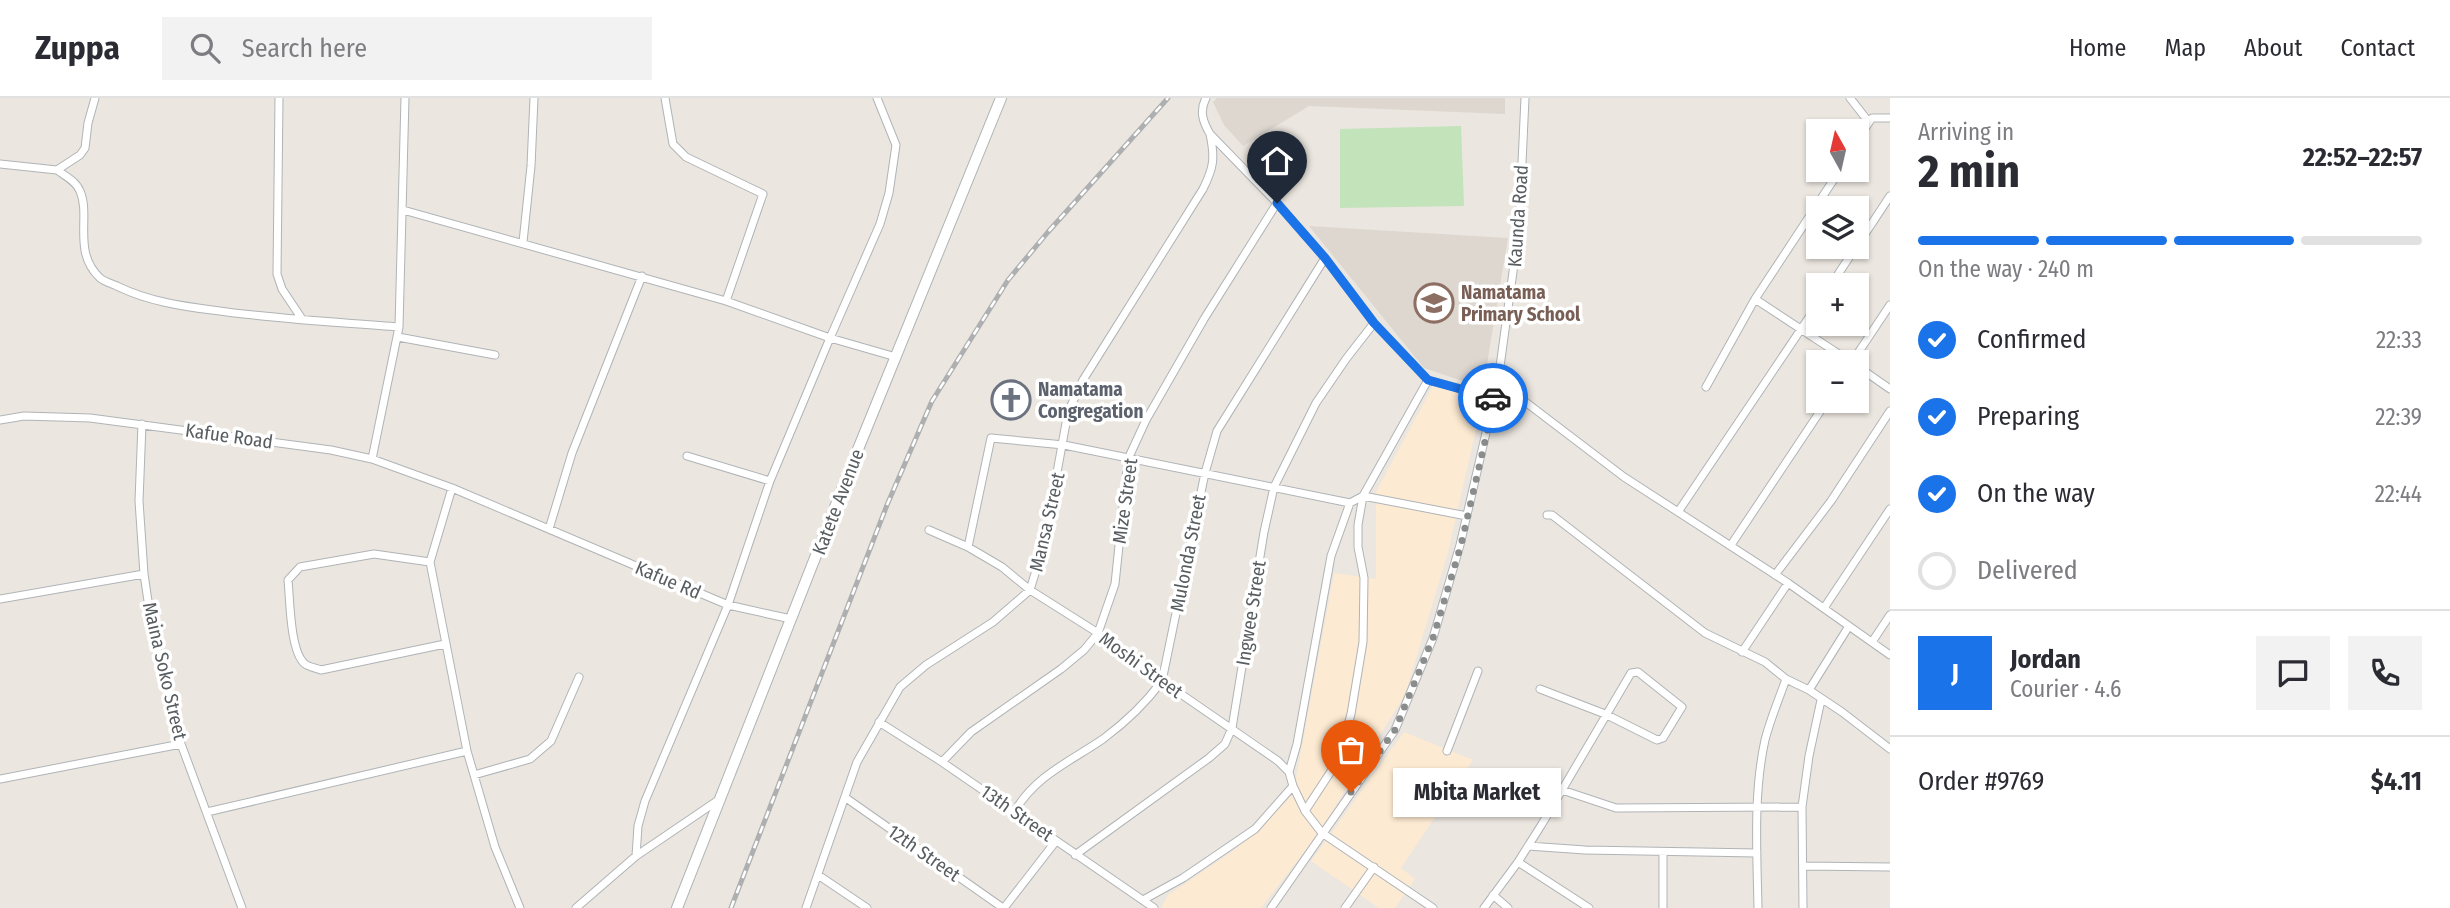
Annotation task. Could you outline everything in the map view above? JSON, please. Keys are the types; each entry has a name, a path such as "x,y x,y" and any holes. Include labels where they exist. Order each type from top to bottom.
{"street":[{"path":"57,170 80,155 85,148 95,98"},
{"path":"279,98 277,274 282,289 302,319"},
{"path":"372,458 398,338 405,98"},
{"path":"523,242 531,166 534,98"},
{"path":"665,98 673,144 686,157 763,194 726,301"},
{"path":"636,856 638,826 645,801 728,605 770,481 880,224 889,193 896,145 877,98"},
{"name":"Katete Avenue","path":"677,908 1001,98"},
{"name":"Mansa Street","path":"806,908 857,762 900,687 926,665 993,622 1030,590 1044,544 1068,412 1074,398 1213,170 1214,154 1210,134 1202,121 1206,98"},
{"name":"Kaunda Road","path":"1271,908 1395,730 1433,638 1468,516 1498,381 1519,228 1525,98"},
{"path":"1850,98 1866,119"},
{"path":"1869,120 1877,116 1890,118"},
{"path":"1210,134 1277,203 1325,258 1374,323 1428,380 1495,398"},
{"path":"0,164 57,170 79,189 82,199 83,237 89,263 101,278 133,294 178,305 259,317 399,327"},
{"path":"1706,387 1755,299 1832,182"},
{"path":"1869,227 1890,196"},
{"name":"Mize Street","path":"942,762 971,732 1061,669 1084,650 1098,633 1115,584 1128,459 1146,420 1204,319 1277,203"},
{"path":"403,210 726,301 830,338 896,357"},
{"name":"Mulonda Street","path":"1015,811 1023,796 1039,780 1104,738 1144,705 1162,681 1205,473 1217,431 1325,258"},
{"path":"549,529 572,453 642,276"},
{"path":"1755,299 1833,350"},
{"path":"1859,350 1890,305"},
{"path":"1678,512 1806,322"},
{"name":"Ingwee Street","path":"1075,855 1225,744 1233,728 1264,532 1274,487 1316,403 1374,323"},
{"path":"398,338 495,355"},
{"path":"1869,374 1890,389"},
{"path":"1305,811 1339,759 1351,714 1363,642 1364,578 1358,547 1358,526 1363,496 1428,380"},
{"path":"1498,381 1624,477 1788,583 1890,655"},
{"path":"1775,575 1831,501 1890,411"},
{"path":"1731,545 1819,413"},
{"name":"Kafue Road","path":"0,420 46,416 142,424 331,450 372,458 452,488"},
{"name":"Maina Soko Street","path":"142,424 139,501 144,575 157,653 181,744 242,908"},
{"path":"968,547 991,438 1064,444 1350,503 1363,496 1468,516"},
{"path":"687,456 770,481"},
{"path":"452,488 430,562 467,751 495,847 520,908"},
{"name":"Kafue Rd","path":"452,488 728,605 791,619"},
{"path":"1350,503 1331,556 1302,718 1289,772 1305,811 1322,833 1433,908"},
{"path":"1824,608 1890,509"},
{"path":"1547,515 1552,515 1705,633 1765,662 1786,679 1809,690 1842,712 1890,749"},
{"name":"Moshi Street","path":"929,530 968,547 1002,567 1030,590 1098,633 1162,681 1233,728 1289,772"},
{"path":"430,562 374,554 300,567 288,580 295,643 299,657 307,665 321,670 445,644"},
{"path":"0,599 144,575"},
{"path":"1742,652 1788,583"},
{"path":"1872,642 1890,615"},
{"path":"1809,690 1849,626"},
{"path":"1447,751 1478,671"},
{"path":"1483,908 1518,862 1605,714 1631,673 1636,671 1646,677 1682,706 1660,740 1605,714 1541,689"},
{"path":"474,775 530,759 551,740 579,677"},
{"path":"1758,908 1760,773 1766,738 1786,679"},
{"path":"1803,908 1802,807 1808,756 1821,700"},
{"name":"13th Street","path":"879,722 1015,811 1154,908"},
{"path":"0,779 181,744"},
{"path":"207,811 467,751"},
{"path":"1143,900 1183,878 1255,829 1293,786"},
{"path":"1562,790 1616,808 1802,807"},
{"name":"12th Street","path":"846,798 1003,908"},
{"path":"576,908 636,856 719,800"},
{"path":"1003,908 1056,841"},
{"path":"1528,846 1757,853"},
{"path":"1663,908 1664,852"},
{"path":"1518,862 1589,908"},
{"path":"1803,866 1890,867"},
{"path":"1345,908 1374,867"},
{"path":"818,875 867,908"},
{"path":"1493,895 1508,908"}],"shaded area":[{"path":"1217,98 1505,98 1505,114 1309,106 1243,146 1224,125 1213,102"},
{"name":"Namatama Primary School","path":"1309,226 1508,238 1483,388 1424,368"},
{"path":"1433,386 1483,399 1448,552 1405,695 1318,834 1261,908 1161,908 1168,895 1236,849 1293,794 1334,573 1376,579 1376,492"},
{"path":"1404,732 1473,760 1401,868 1415,879 1395,908 1379,908 1311,861"}],"green space":[{"path":"1461,126 1464,206 1340,208 1340,129"}],"railway":[{"path":"731,908 887,505 932,401 1008,280 1168,98"}],"way so far":[{"path":"1351,792 1395,730 1433,638 1461,545 1493,398"}],"place":[{"name":"Namatama Primary School","path":"1434,303"},
{"name":"Namatama Congregation","path":"1011,400"},
{"name":"Mbita Market","path":"1351,792"}],"route":[{"path":"1277,203 1325,258 1374,323 1428,380 1493,398"}]}
